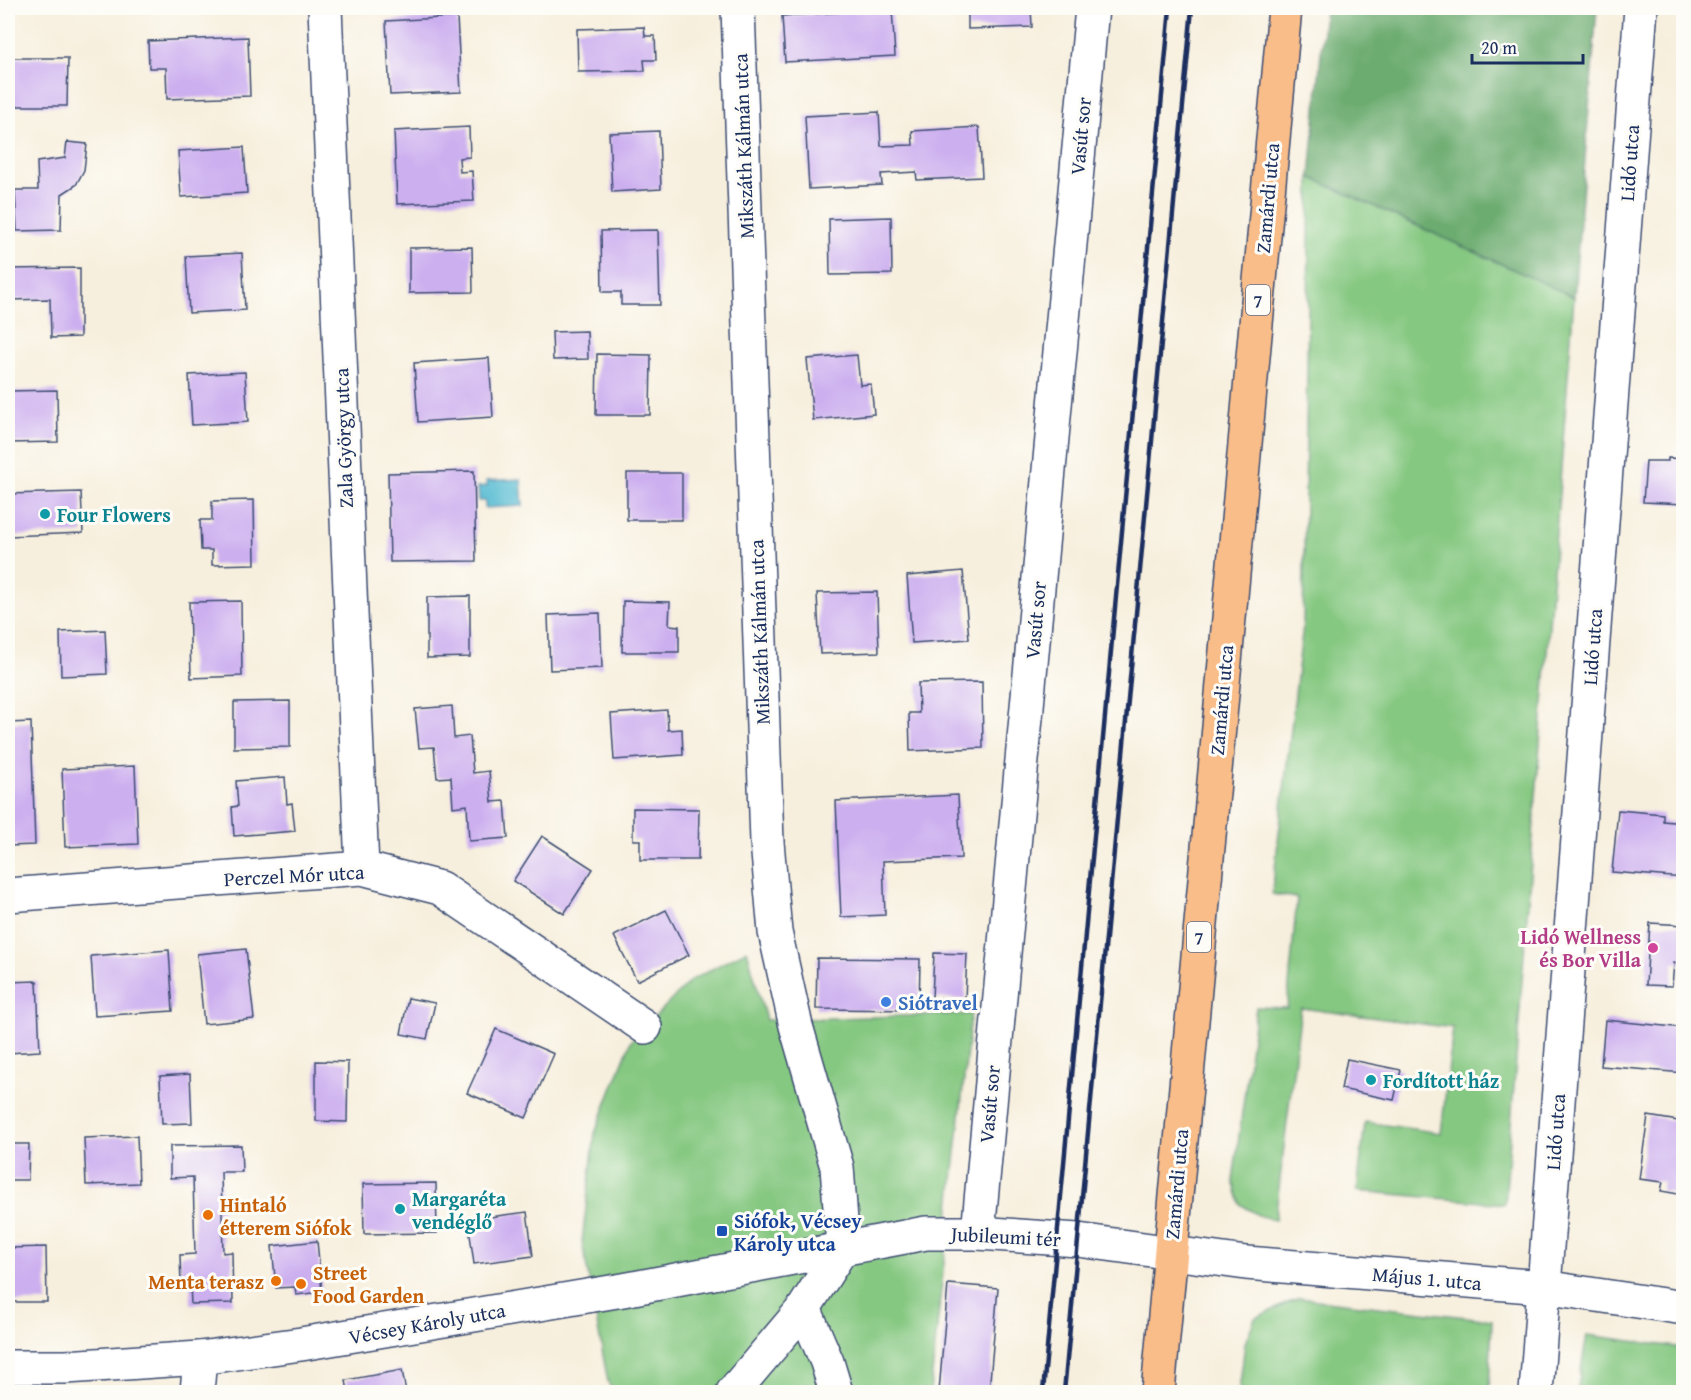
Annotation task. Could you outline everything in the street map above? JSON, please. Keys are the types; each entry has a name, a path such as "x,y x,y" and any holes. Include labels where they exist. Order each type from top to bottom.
{"main road":[{"name":"Zamárdi utca","path":"1158,1392 1285,8"}],"street":[{"name":"Zala György utca","path":"325,8 362,868"},
{"name":"Mikszáth Kálmán utca","path":"738,8 767,842 775,932 795,1026 837,1167 843,1247"},
{"name":"Vasút sor","path":"978,1233 1092,8"},
{"name":"Lidó utca","path":"1536,1392 1641,8"},
{"name":"Perczel Mór utca","path":"8,895 362,868 440,888 645,1027"},
{"name":"Jubileumi tér","path":"843,1247 926,1233 978,1233 1078,1240 1170,1253"},
{"path":"733,1392 804,1308 843,1247"},
{"name":"Vécsey Károly utca","path":"8,1367 66,1367 200,1358 301,1344 588,1296 843,1247"},
{"name":"Május 1. utca","path":"1170,1253 1246,1263 1543,1287 1683,1308"},
{"path":"804,1308 827,1362 836,1392"},
{"path":"197,1392 200,1358"}],"green space":[{"path":"1325,8 1597,8 1574,297 1310,177"},
{"path":"1310,177 1574,297 1505,1204 1357,1191 1365,1122 1441,1133 1453,1028 1301,1008 1275,1220 1258,1215 1240,1204 1233,1181 1256,1007 1287,1008 1297,898 1272,894 1303,625"},
{"path":"747,950 766,1020 971,1014 930,1392 613,1392 608,1382 582,1242 595,1133 631,1041 691,980"},
{"path":"1299,1298 1492,1320 1489,1392 1239,1392 1245,1343 1255,1318"},
{"path":"1587,1335 1683,1348 1683,1392 1577,1392"}],"water":[{"path":"521,479 523,506 485,508 485,501 479,501 478,487 487,486 486,481"}],"building":[{"path":"968,8 1031,8 1032,27 968,29"},
{"path":"892,9 895,56 785,62 782,16"},
{"path":"457,17 461,92 390,95 386,21"},
{"path":"644,27 645,36 655,36 656,60 644,60 645,71 578,72 577,29"},
{"path":"248,37 250,96 167,99 166,68 149,68 148,41"},
{"path":"11,58 68,58 67,106 11,106"},
{"path":"879,112 881,146 913,145 912,131 979,127 982,177 917,180 916,172 881,174 882,185 809,189 805,116"},
{"path":"469,127 470,157 459,158 460,172 472,171 474,201 397,204 394,131"},
{"path":"659,131 661,189 612,192 609,133"},
{"path":"67,142 87,144 84,170 76,185 62,194 61,230 17,231 15,190 38,190 37,162 65,158"},
{"path":"244,147 247,193 181,197 178,151"},
{"path":"891,217 892,274 830,275 829,219"},
{"path":"658,230 660,305 621,305 621,292 602,292 601,231"},
{"path":"472,247 473,292 409,293 409,248"},
{"path":"242,253 245,310 189,313 186,256"},
{"path":"80,268 80,337 51,338 50,299 8,300 8,269"},
{"path":"587,331 588,359 553,360 552,332"},
{"path":"597,354 651,355 650,415 596,415"},
{"path":"857,355 860,385 871,384 874,414 813,420 807,359"},
{"path":"489,358 493,417 418,422 414,363"},
{"path":"245,372 248,422 192,425 189,375"},
{"path":"57,390 58,442 8,443 8,391"},
{"path":"1668,458 1684,459 1684,504 1643,502 1646,461 1668,461"},
{"path":"474,471 476,561 390,562 388,473"},
{"path":"627,473 682,473 682,520 627,520"},
{"name":"Four Flowers","path":"81,492 83,533 8,536 8,494"},
{"path":"254,500 255,564 212,565 212,550 201,550 200,520 212,520 212,501"},
{"path":"963,571 969,639 912,643 907,576"},
{"path":"877,592 879,652 820,654 817,593"},
{"path":"470,596 470,657 427,658 427,597"},
{"path":"241,601 242,676 191,678 189,602"},
{"path":"623,601 670,602 669,625 679,626 679,652 622,652"},
{"path":"600,613 602,668 550,670 548,615"},
{"path":"105,630 107,674 61,676 60,632"},
{"path":"982,682 983,748 910,751 909,713 919,713 918,683"},
{"path":"290,701 290,747 234,748 234,702"},
{"path":"452,706 454,738 470,736 473,773 489,771 492,802 505,801 508,838 469,841 467,805 453,807 451,777 437,778 434,747 419,748 415,709"},
{"path":"667,710 668,730 682,729 683,755 614,760 611,714"},
{"path":"31,722 35,845 8,846 8,723"},
{"path":"135,766 138,844 65,847 62,769"},
{"path":"285,777 287,804 292,803 295,831 234,836 232,807 238,806 236,781"},
{"path":"958,795 961,858 883,861 885,915 841,917 836,801"},
{"path":"633,808 699,809 698,860 640,860 640,840 633,840"},
{"path":"1618,810 1663,814 1663,821 1684,823 1684,878 1612,872"},
{"path":"542,836 593,869 564,914 513,881"},
{"path":"666,910 689,955 637,981 614,936"},
{"path":"1650,923 1684,925 1684,963 1674,963 1672,986 1646,985"},
{"path":"246,949 254,1019 204,1024 197,954"},
{"path":"169,950 173,1011 95,1016 91,956"},
{"path":"934,953 967,954 965,999 932,998"},
{"path":"817,958 920,959 919,1010 816,1009"},
{"path":"37,981 40,1051 8,1053 8,982"},
{"path":"408,998 435,1003 427,1039 401,1034"},
{"path":"1605,1020 1684,1028 1684,1073 1601,1066"},
{"path":"496,1029 554,1054 526,1118 467,1093"},
{"name":"Fordított ház","path":"1347,1059 1401,1070 1394,1100 1341,1089"},
{"path":"316,1061 348,1062 347,1122 316,1121"},
{"path":"190,1074 192,1123 162,1124 160,1076"},
{"path":"1648,1116 1684,1122 1684,1195 1661,1191 1663,1182 1639,1179"},
{"path":"137,1136 139,1183 86,1185 84,1138"},
{"path":"8,1144 29,1144 28,1180 8,1180"},
{"name":"Hintaló étterem Siófok","path":"241,1145 242,1172 221,1172 223,1253 232,1252 233,1303 191,1304 190,1285 181,1285 180,1255 195,1254 193,1177 170,1178 170,1146"},
{"name":"Margaréta vendéglő","path":"436,1183 437,1233 364,1234 363,1184"},
{"path":"527,1212 533,1256 474,1264 468,1220"},
{"path":"8,1222 10,1222 10,1245 8,1245"},
{"path":"317,1241 322,1292 296,1295 295,1287 276,1288 272,1246"},
{"path":"46,1247 47,1302 8,1302 8,1248"},
{"path":"948,1284 998,1288 989,1392 939,1392"},
{"path":"402,1370 406,1392 348,1392 346,1380"}],"railway":[{"path":"1043,1392 1170,8"},
{"path":"1064,1392 1192,8"}],"place":[{"name":"Four Flowers","path":"45,514"},
{"name":"Lidó Wellness és Bor Villa","path":"1653,948"},
{"name":"Siótravel","path":"886,1002"},
{"name":"Fordított ház","path":"1371,1080"},
{"name":"Margaréta vendéglő","path":"400,1209"},
{"name":"Hintaló étterem Siófok","path":"208,1215"},
{"name":"Siófok, Vécsey Károly utca","path":"722,1231"},
{"name":"Menta terasz","path":"276,1281"},
{"name":"Street Food Garden","path":"301,1284"}]}
